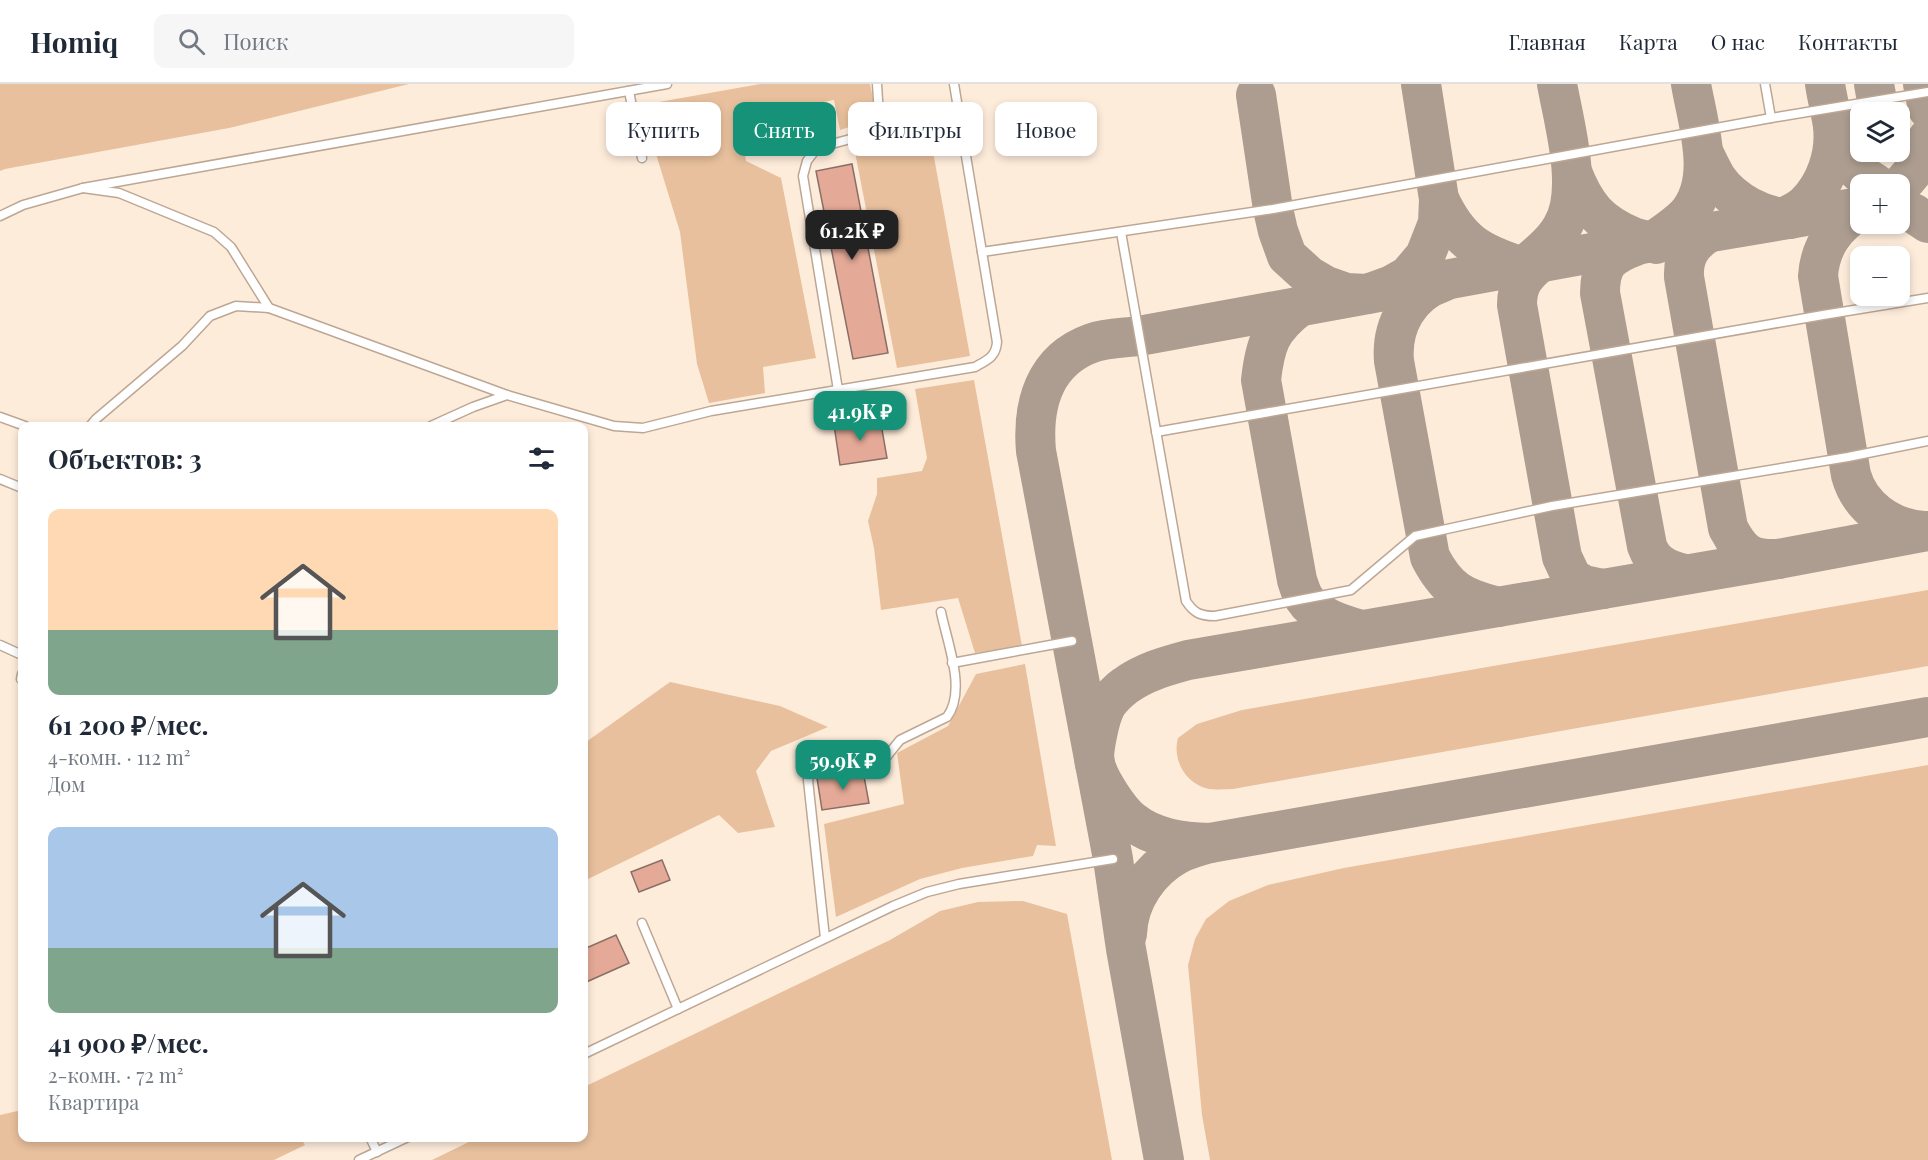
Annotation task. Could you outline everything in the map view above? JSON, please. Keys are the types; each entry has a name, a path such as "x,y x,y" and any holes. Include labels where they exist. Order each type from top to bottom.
{"lane":[{"path":"0,216 23,205 83,188 667,84"},
{"path":"840,402 803,176 807,160 817,148 880,131 877,84"},
{"path":"93,422 182,346 210,316 236,306 269,308 507,395 614,426 643,428 711,411 975,367 993,357 997,342 954,84"},
{"path":"1765,84 1772,118"},
{"path":"630,91 642,158"},
{"path":"982,252 1273,209 1772,118 1928,92"},
{"path":"83,188 119,193 214,232 231,247 269,308"},
{"path":"1121,232 1186,601 1193,612 1203,616 1215,616 1351,590 1415,536 1552,506 1848,457 1928,441"},
{"path":"1156,432 1928,298"},
{"path":"440,422 507,395"},
{"path":"0,417 18,423"},
{"path":"0,479 18,486"},
{"path":"825,938 808,780 811,771 818,768 878,760 887,756 900,740 947,717 952,710 957,688 941,612"},
{"path":"952,663 1072,640"},
{"path":"0,645 18,653"},
{"path":"588,1052 893,906 958,884 1113,859"},
{"path":"642,923 678,1009"},
{"path":"372,1142 377,1152"},
{"path":"359,1160 398,1142"}],"shaded area":[{"path":"0,84 409,84 229,128 0,171"},
{"path":"760,84 870,84 874,102 848,102 848,127 840,130 834,100 733,102 733,156 745,156 746,161 781,178 816,358 763,367 765,393 709,403 697,364 680,232 657,156 721,156 721,102 659,102"},
{"path":"856,156 934,156 970,356 897,368"},
{"path":"974,380 1022,646 975,653 958,598 881,610 874,548 868,521 877,494 877,478 922,471 927,458 915,389"},
{"path":"1928,590 1928,666 1233,789 1209,789 1193,782 1182,770 1177,754 1178,738 1197,724 1242,710"},
{"path":"1025,664 1056,846 1037,845 1033,856 962,868 920,879 836,917 824,824 904,804 897,753 948,726 976,674"},
{"path":"670,682 780,706 828,727 771,751 756,771 775,827 738,833 719,815 588,879 588,741"},
{"path":"1928,765 1928,1160 1210,1160 1202,1115 1188,965 1195,939 1206,919 1229,901 1268,885 1344,868"},
{"path":"1023,901 1067,914 1112,1160 432,1160 469,1142 588,1142 588,1085 890,940 940,911 978,902"},
{"path":"18,1111 18,1142 303,1142 305,1145 274,1160 0,1160 0,1115"}],"building":[{"path":"852,164 888,353 853,359 816,171"},
{"path":"880,418 887,458 840,465 834,425"},
{"path":"863,771 869,803 822,810 817,778"},
{"path":"662,860 670,880 639,892 631,872"},
{"path":"616,935 629,963 588,981 588,947"}],"taxiway":[{"path":"1256,95 1273,209 1287,256 1309,276 1326,286 1346,293 1367,294 1392,285 1408,276 1425,256 1438,223 1439,199 1421,84"},
{"path":"1439,199 1454,226 1463,236 1494,257 1523,267 1544,248 1562,227 1571,195 1570,157 1557,84"},
{"path":"1652,242 1686,216 1696,202 1701,186 1703,152 1691,84"},
{"path":"1777,220 1796,212 1806,204 1819,187 1828,168 1834,137 1825,84"},
{"path":"1874,84 1877,102"},
{"path":"1923,84 1928,109"},
{"path":"1833,125 1843,153 1862,174"},
{"path":"1910,175 1923,153 1928,138"},
{"path":"1704,154 1717,179 1731,195 1759,212 1790,219"},
{"path":"1572,172 1582,195 1602,219 1621,232 1656,244"},
{"path":"1164,1160 1126,949 1113,859 1036,451 1036,417 1039,401 1052,373 1062,361 1076,351 1103,340 1139,336 1652,242 1850,209"},
{"path":"1910,212 1928,223"},
{"path":"1850,217 1830,238 1822,255 1818,276 1851,475 1861,497 1878,514 1899,525 1923,531"},
{"path":"1708,233 1689,251 1684,277 1728,528 1737,544 1747,553 1760,558 1778,559"},
{"path":"1635,246 1619,253 1608,262 1602,275 1600,293 1647,546 1657,562 1685,574"},
{"path":"1538,264 1522,282 1517,305 1562,557 1575,580 1584,585 1603,589"},
{"path":"1443,282 1421,294 1405,312 1396,335 1394,361 1430,557 1449,585 1457,591 1475,600 1498,607"},
{"path":"1299,307 1275,331 1267,347 1261,380 1297,580 1304,598 1315,610 1330,619 1361,630"},
{"path":"1127,934 1131,909 1149,877 1178,854 1210,843 1159,836 1141,827 1132,821 1116,803 1097,771 1094,759 1096,743 1106,706 1120,690 1147,673 1188,660 1778,559 1928,531"},
{"path":"1210,843 1928,717"}]}
